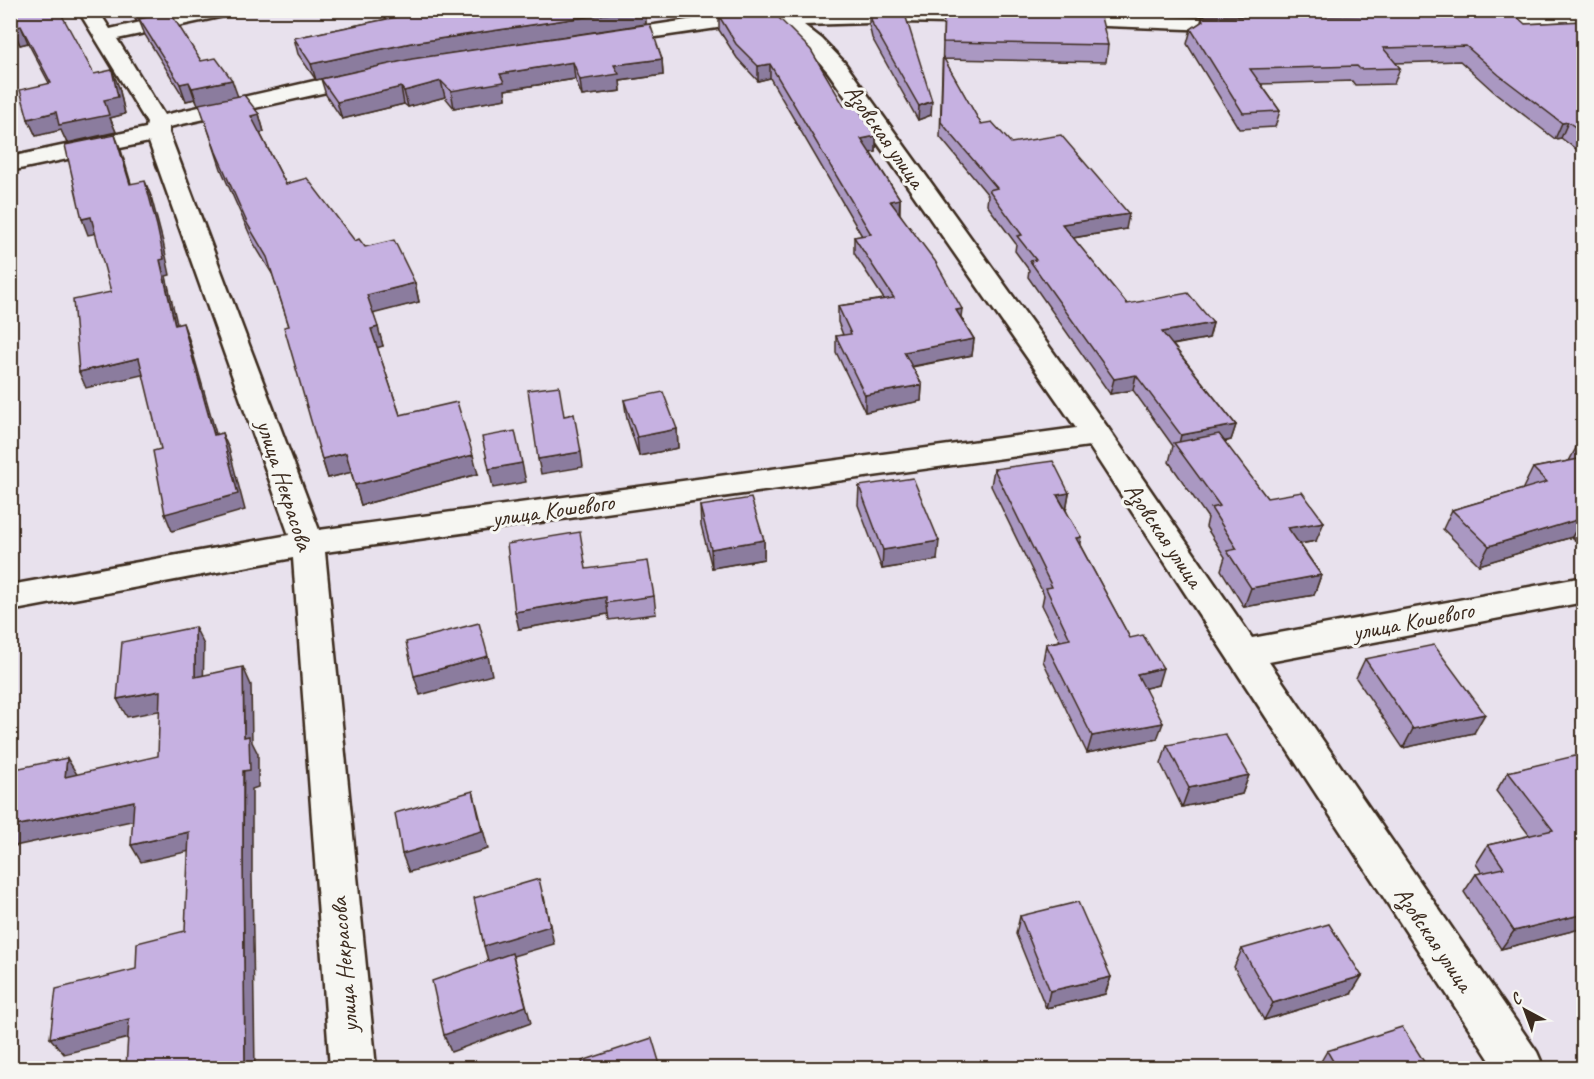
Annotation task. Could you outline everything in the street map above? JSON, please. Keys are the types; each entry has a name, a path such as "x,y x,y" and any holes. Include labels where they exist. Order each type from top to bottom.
{"street":[{"path":"96,23 224,10"},
{"path":"590,40 771,15 1010,19"},
{"name":"Азовская улица","path":"771,15 815,43 836,67 1097,435 1521,1068"},
{"path":"1033,19 1259,24"},
{"path":"1451,21 1572,21"},
{"name":"улица Некрасова","path":"96,23 158,128 308,543 353,1068"},
{"path":"10,165 385,73"},
{"name":"улица Кошевого","path":"10,598 308,543 1097,435"},
{"name":"улица Кошевого","path":"1243,653 1584,589"}],"building":[{"path":"10,10 59,10 94,74 112,70 118,97 104,100 109,115 59,125 56,112 28,119 20,90 51,83 21,26 13,28 10,23"},
{"path":"431,10 632,10 411,43 311,64 294,38"},
{"path":"755,10 773,12 811,50 844,106 856,105 876,136 861,139 900,199 890,201 935,261 962,309 956,310 974,339 904,352 922,385 865,395 836,336 851,334 838,306 894,298 854,237 871,234 770,64 758,66 736,44 719,16"},
{"path":"944,10 1100,13 1108,45 943,42"},
{"path":"904,11 932,101 919,106 873,25 869,12"},
{"path":"170,12 201,61 216,58 232,80 192,88 189,82 180,84 139,19"},
{"path":"1514,14 1525,24 1584,21 1584,90 1578,90 1584,94 1584,133 1568,122 1562,123 1499,75 1466,46 1383,48 1400,68 1360,69 1357,66 1250,69 1280,111 1243,113 1191,29 1203,21 1202,17"},
{"path":"650,24 662,59 614,65 619,74 580,80 573,62 500,74 504,82 451,91 441,81 404,91 401,87 337,102 321,79 412,59"},
{"path":"943,57 981,124 992,122 1011,143 1061,135 1129,214 1062,224 1127,304 1188,293 1213,323 1162,332 1236,425 1181,435 1136,375 1114,379 1030,261 1036,260 1017,236 1022,235 989,190 997,188 941,122"},
{"path":"244,95 259,114 251,116 286,184 307,178 355,241 359,239 365,247 394,240 415,283 367,295 378,327 371,329 400,415 457,402 473,455 355,485 346,453 322,459 284,327 289,326 267,257 248,225 216,152 199,104"},
{"path":"115,135 130,184 145,181 164,259 160,260 175,325 183,323 214,435 222,433 238,494 165,514 153,451 161,449 139,358 79,372 73,300 111,292 91,217 82,219 65,145"},
{"path":"559,386 564,416 574,414 581,452 538,459 528,390"},
{"path":"663,392 677,429 637,437 624,400"},
{"path":"515,431 522,463 489,469 482,437"},
{"path":"1219,434 1267,498 1302,492 1324,522 1288,528 1321,575 1251,588 1227,551 1237,549 1211,508 1220,506 1174,443"},
{"path":"1584,446 1584,455 1576,448"},
{"path":"1584,458 1584,519 1489,546 1452,510 1547,482 1533,468"},
{"path":"1053,461 1069,493 1057,495 1081,537 1076,538 1130,638 1143,635 1163,668 1137,674 1163,723 1092,736 1046,644 1070,639 1046,588 1052,587 994,469"},
{"path":"913,478 939,541 883,550 859,486"},
{"path":"751,498 764,540 711,549 700,506"},
{"path":"580,532 586,569 648,561 654,596 606,603 606,597 515,612 507,544"},
{"path":"479,623 488,656 414,676 406,642"},
{"path":"195,627 195,677 243,667 244,737 249,736 250,770 243,771 245,1068 126,1068 129,1019 50,1038 56,989 136,969 137,943 185,931 189,832 131,845 134,801 10,827 10,770 67,758 65,777 158,756 160,691 117,699 122,642"},
{"path":"1434,645 1485,714 1413,729 1365,659"},
{"path":"1225,734 1249,775 1189,788 1167,745"},
{"path":"1583,754 1584,914 1514,931 1476,874 1504,868 1488,845 1553,830 1508,772"},
{"path":"473,791 482,831 402,854 395,813"},
{"path":"539,879 550,926 484,946 474,898"},
{"path":"1078,902 1111,977 1050,991 1020,916"},
{"path":"1329,924 1362,976 1273,1003 1242,949"},
{"path":"512,953 526,1006 444,1035 432,981"},
{"path":"1402,1027 1428,1068 1337,1068 1327,1051"},
{"path":"652,1038 661,1068 584,1068 582,1061"}]}
